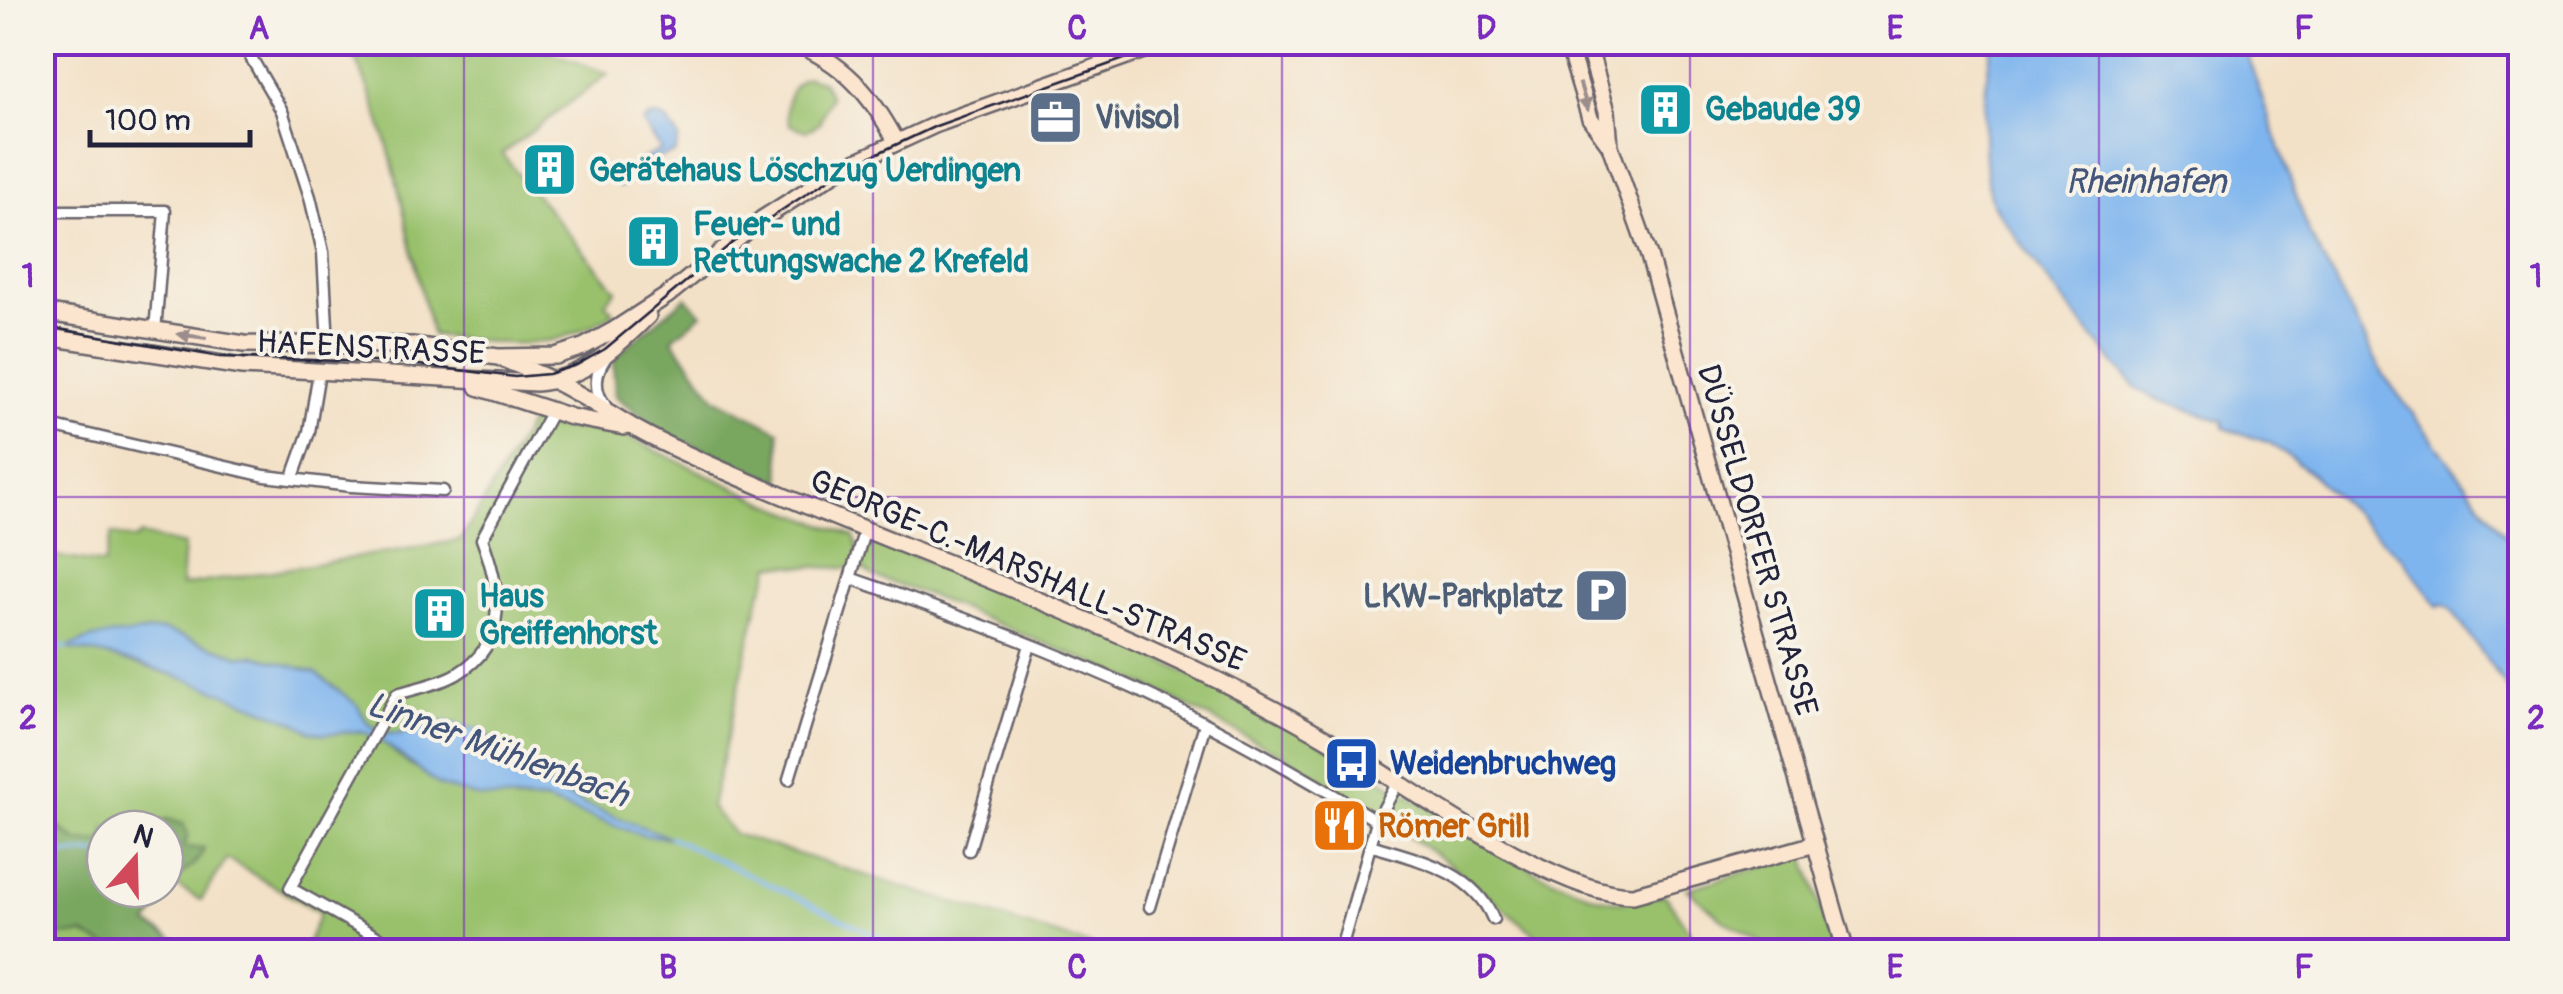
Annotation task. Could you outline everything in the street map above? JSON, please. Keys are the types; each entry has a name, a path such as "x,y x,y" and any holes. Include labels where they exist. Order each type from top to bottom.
{"main road":[{"path":"792,42 848,74 881,112 896,141"},
{"name":"HAFENSTRASSE","path":"42,312 244,344 412,345 498,357 556,356 614,330 668,294 762,219 842,168 896,141 1166,42"},
{"name":"DÜSSELDORFER STRASSE","path":"1567,42 1590,118 1610,146"},
{"name":"DÜSSELDORFER STRASSE","path":"1587,42 1607,111 1610,146 1649,256 1846,952"},
{"name":"HAFENSTRASSE","path":"42,336 201,362 516,383 554,381 593,364 668,294"},
{"name":"GEORGE-C.-MARSHALL-STRASSE","path":"498,357 597,401 642,433 1184,662 1276,709 1584,888 1634,895 1815,844"},
{"path":"437,376 642,433"}],"street":[{"path":"242,42 282,111 310,196 322,252 328,344"},
{"path":"42,212 165,211 156,331"},
{"path":"580,418 590,415 597,401 599,368 616,346"},
{"path":"293,477 309,432 319,372"},
{"path":"404,952 290,888 397,694 456,674 476,660 490,640 497,615 497,580 482,539 552,411"},
{"path":"42,424 234,470 351,486 443,491"},
{"path":"790,780 865,529"},
{"path":"850,578 1144,693 1290,768 1377,821"},
{"path":"968,850 1030,646"},
{"path":"1150,907 1205,724"},
{"path":"1340,952 1391,778"},
{"path":"1370,846 1440,866 1486,902 1493,919"}],"green space":[{"path":"348,43 528,43 608,74 502,154 616,290 605,303 614,313 568,336 526,344 432,335 389,151"},
{"path":"806,77 823,81 830,97 819,124 806,131 790,125 787,112 791,92"},
{"path":"686,297 702,314 672,339 716,398 779,431 781,482 663,433 615,396 613,362"},
{"path":"531,421 555,428 619,433 767,503 854,536 861,560 866,547 877,541 1094,628 1274,715 1537,872 1596,897 1621,902 1665,895 1691,934 1697,951 1550,951 1551,947 1447,862 1296,762 1147,686 925,594 874,577 863,569 772,565 759,599 711,807 734,834 1108,951 304,951 320,913 227,859 201,900 185,891 185,809 85,809 85,842 70,838 43,819 42,554 104,564 112,534 135,540 141,535 184,545 181,586 461,540","holes":["445,598 450,601 449,614 455,619 452,625 439,623 435,629 429,626 432,620 424,609 427,603 435,606","162,630 240,656 257,656 316,673 357,705 368,724 389,734 417,727 502,746 533,779 586,806 666,837 642,835 545,801 516,801 410,766 382,741 362,731 310,731 192,680 98,653"]},
{"path":"43,819 78,841 85,841 85,909 157,909 148,924 192,951 113,951 84,934 43,937"},
{"path":"185,847 204,849 185,872"},
{"path":"43,849 85,876 85,909 157,909 148,924 192,951 43,951"},
{"path":"1805,854 1833,951 1775,951 1722,919 1687,889"}],"water":[{"name":"Rheinhafen","path":"1993,43 2243,43 2309,233 2385,377 2520,555 2520,706 2450,608 2438,606 2400,556 2306,469 2270,443 2224,428 2223,421 2153,398 2138,389 2054,289 1992,203 1988,187 1984,123"},
{"path":"658,117 666,120 679,137 675,153 648,161 620,187 617,183 644,158 661,150 643,123"},
{"name":"Linner Mühlenbach","path":"162,630 240,656 257,656 316,673 357,705 368,724 389,734 446,722 479,730 502,746 533,779 587,806 671,838 642,835 545,801 477,797 440,786 382,741 362,731 310,731 181,678 123,660 64,648 93,638"}],"waterway":[{"name":"Linner Mühlenbach","path":"42,646 68,648"},
{"name":"Linner Mühlenbach","path":"670,837 890,942 921,952"},
{"path":"42,854 85,853"}],"tram line":[{"path":"42,326 220,357 403,363 515,377 548,374 577,365 605,349 732,243 844,169 936,126 1172,42"}],"place":[{"name":"Gebaude 39","path":"1666,109"},
{"name":"Vivisol","path":"1056,117"},
{"name":"Gerätehaus Löschzug Uerdingen","path":"550,170"},
{"name":"Feuer- und Rettungswache 2 Krefeld","path":"654,242"},
{"name":"LKW-Parkplatz","path":"1602,596"},
{"name":"Haus Greiffenhorst","path":"440,614"},
{"name":"Weidenbruchweg","path":"1351,763"},
{"name":"Römer Grill","path":"1339,826"}]}
